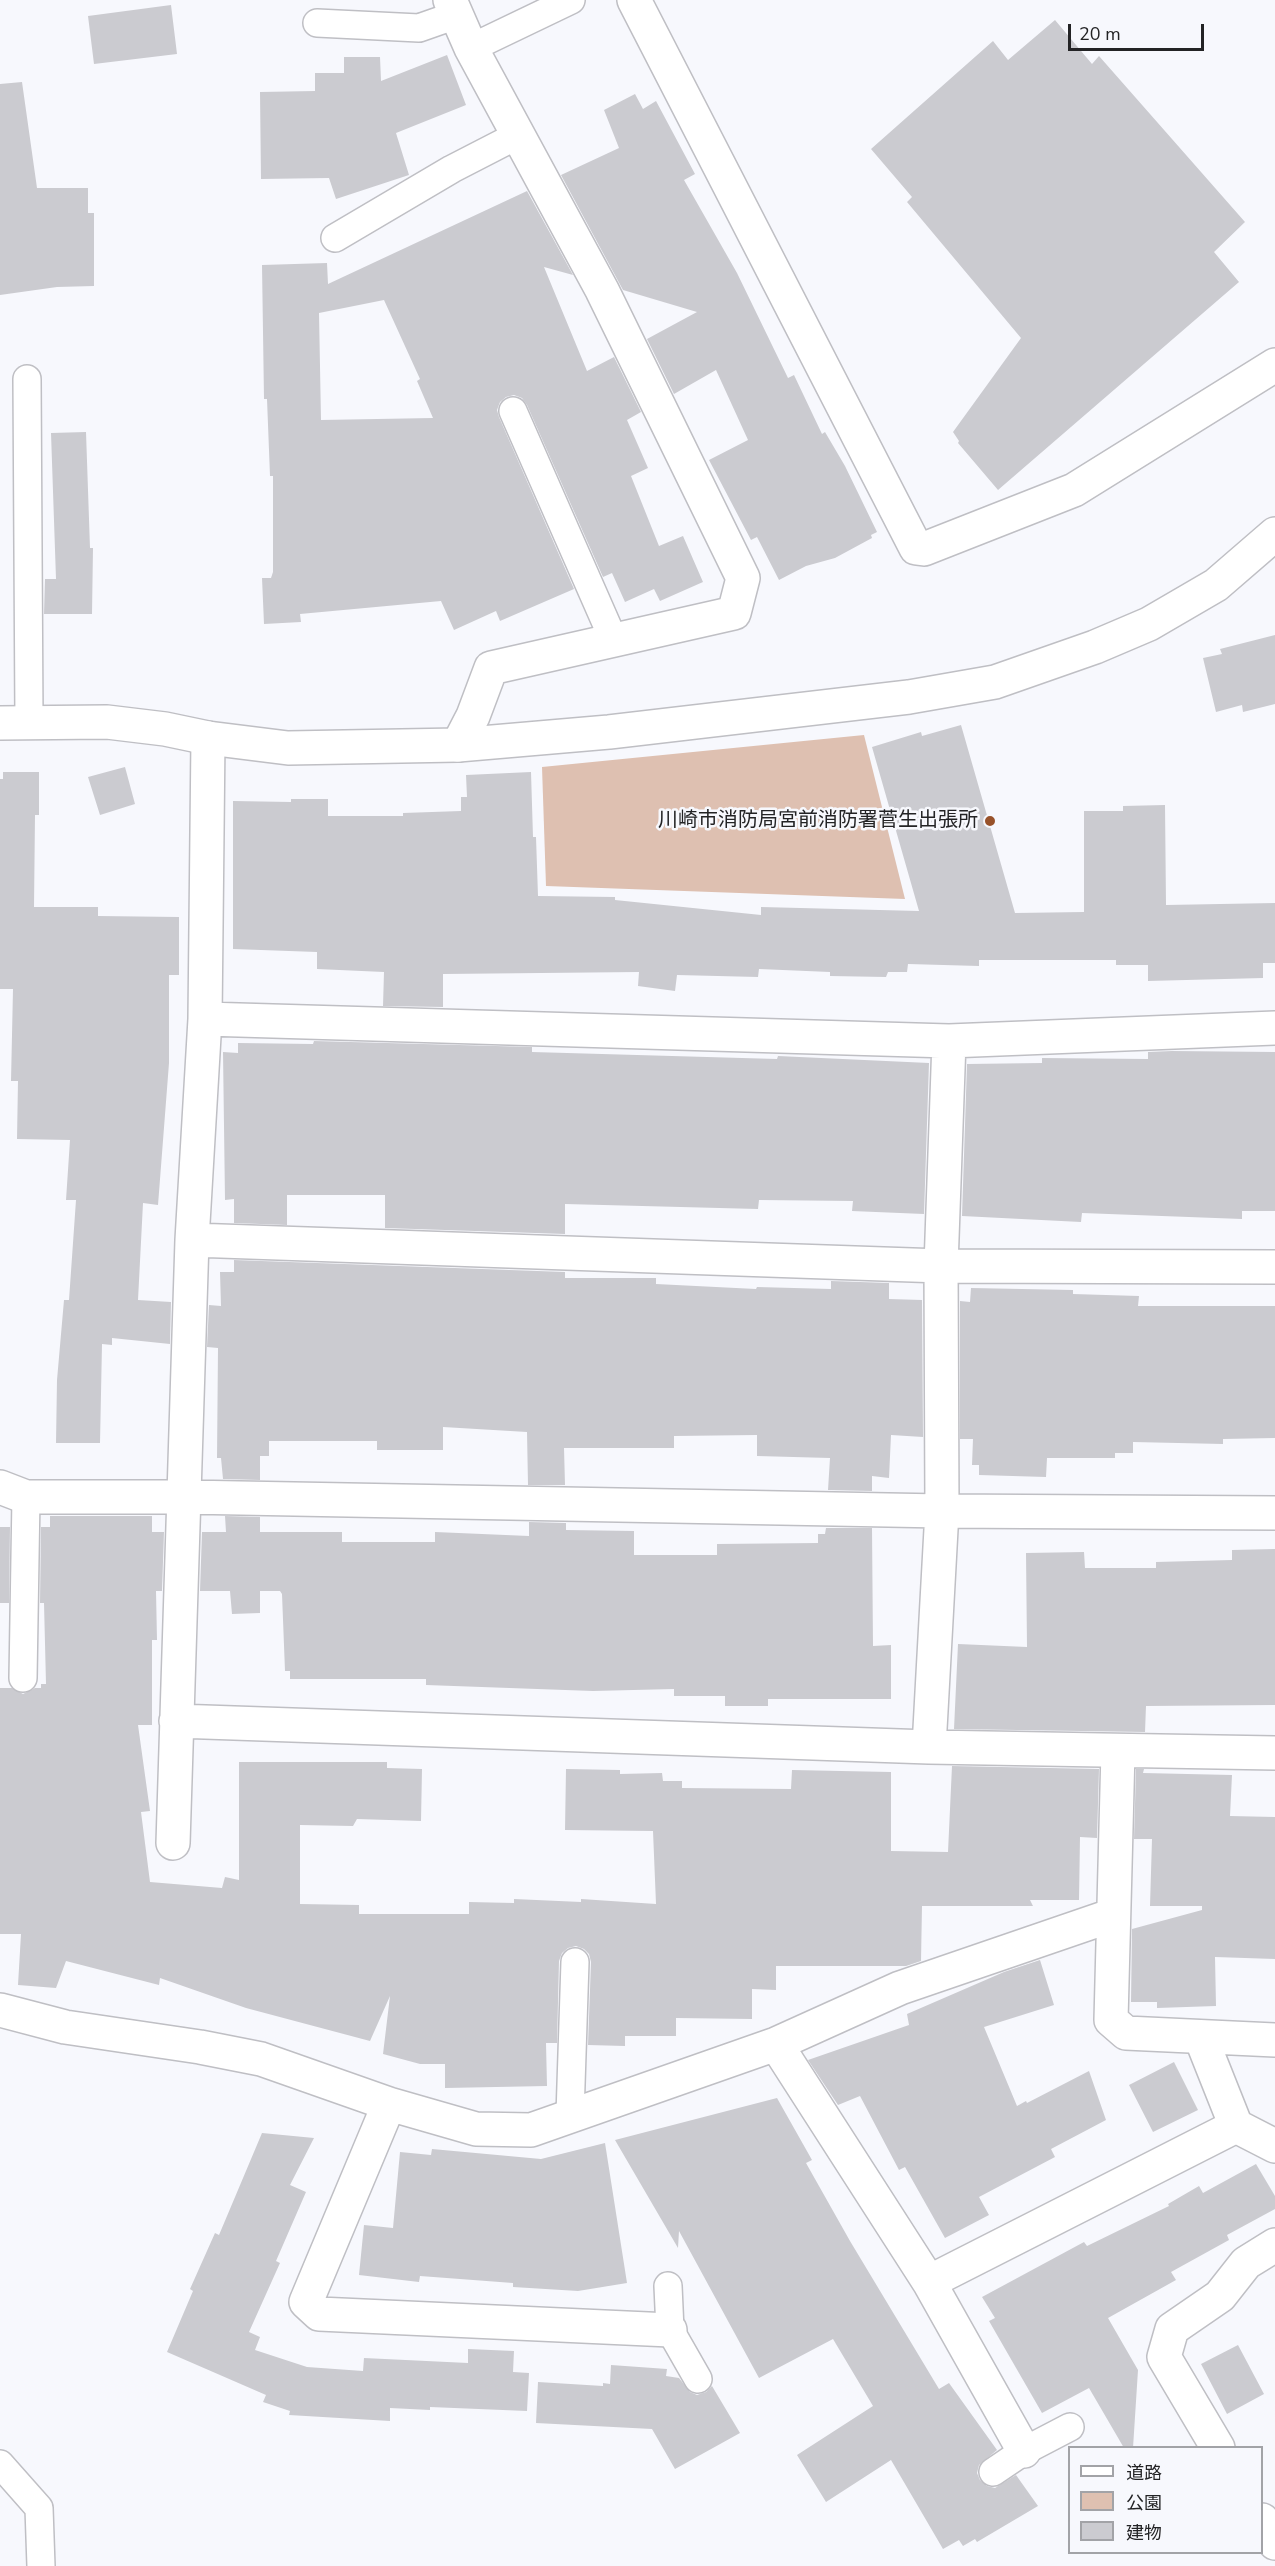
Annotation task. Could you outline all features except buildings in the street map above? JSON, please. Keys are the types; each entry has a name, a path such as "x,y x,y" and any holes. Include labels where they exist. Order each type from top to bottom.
{"street":[{"path":"634,0 916,548 924,549 1074,490 1275,365"},
{"path":"453,8 471,48 603,290 743,578 734,613 490,668 458,745"},
{"path":"15,722 107,722 288,748 458,745 609,732 909,697 995,682 1095,647 1149,624 1215,585 1275,534"},
{"path":"173,1843 186,1497 192,1240 205,1019 208,738"},
{"path":"205,1019 949,1041 1275,1028"},
{"path":"929,1747 942,1511 942,1266 949,1041"},
{"path":"192,1240 942,1266 1275,1267"},
{"path":"13,1492 942,1511 1275,1513"},
{"path":"176,1721 929,1747 1275,1753"},
{"path":"1118,1751 1111,2020 1126,2034 1275,2040"},
{"path":"0,2010 65,2027 200,2047 261,2059 389,2104 476,2129 531,2130 776,2044 900,1988 1113,1915"},
{"path":"1201,2038 1236,2126 1275,2146"},
{"path":"776,2044 929,2282 1024,2451"},
{"path":"389,2104 306,2302 319,2314 670,2330"},
{"path":"929,2282 1236,2126"},
{"path":"1217,2446 1164,2357 1172,2329 1220,2296 1246,2263 1275,2245"},
{"path":"1263,2522 1275,2543"}],"lane":[{"path":"471,48 571,0"},
{"path":"317,23 419,28 453,8"},
{"path":"335,238 452,169 518,135"},
{"path":"15,722 27,379"},
{"path":"513,411 614,641"},
{"path":"13,1492 23,1678"},
{"path":"570,2115 575,1962"},
{"path":"668,2286 670,2330 698,2379"},
{"path":"993,2472 1024,2451 1070,2427"},
{"path":"0,2464 39,2508 41,2566"}],"green space":[{"path":"864,735 905,899 546,886 542,767"}],"place":[{"name":"川崎市消防局宮前消防署菅生出張所","path":"990,821"}]}
